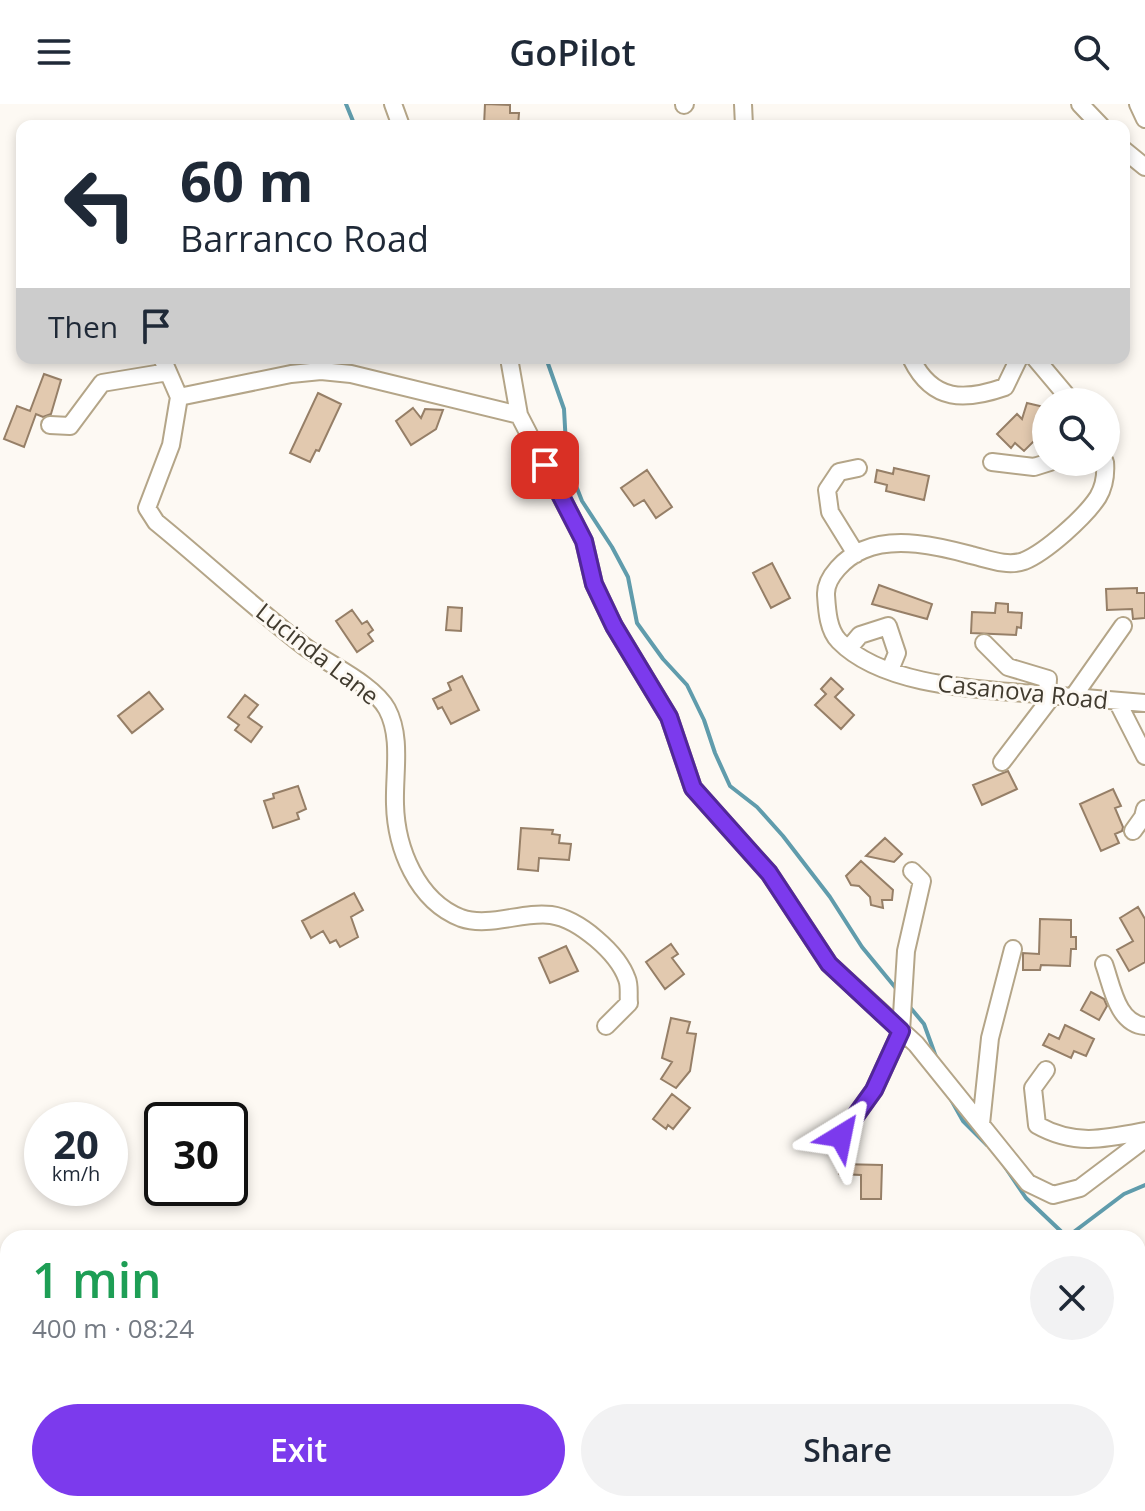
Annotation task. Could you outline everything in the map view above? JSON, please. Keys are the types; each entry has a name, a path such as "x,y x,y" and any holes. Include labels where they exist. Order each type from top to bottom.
{"street":[{"path":"1080,104 1095,120"},
{"path":"1138,104 1145,119"},
{"path":"510,364 519,415 584,541 594,584 614,626 669,717 693,788 769,873 829,964 916,1044 1028,1183 1053,1195 1080,1188 1145,1139"},
{"path":"914,364 921,377 941,393 978,396 1005,387 1016,364"},
{"path":"1040,364 1060,388"},
{"path":"50,425 70,426 102,383 165,365 179,397 291,374 336,372 519,415"},
{"name":"Lucinda Lane","path":"179,397 171,445 147,508 156,522 301,644 375,694 386,708 396,732 395,807 404,854 421,887 442,908 464,919 550,915 571,920 606,947 628,980 629,1003 606,1026"},
{"path":"992,462 1032,467"},
{"path":"858,468 839,472 827,490 830,512 856,554 882,545 912,544 945,548 1004,563 1024,561 1051,544 1099,496 1106,476"},
{"name":"Casanova Road","path":"856,554 837,569 826,587 827,615 838,640 866,660 910,678 953,687 1145,703"},
{"path":"849,648 860,635 888,626 897,653 890,670"},
{"path":"1073,697 1123,626"},
{"path":"984,643 1008,667 1048,679 1050,695 1002,762"},
{"path":"1117,701 1145,756"},
{"path":"1133,831 1145,809"},
{"path":"841,1136 874,1090 901,1031 906,951 922,881 912,871"},
{"path":"981,1124 990,1038 1013,949"},
{"path":"1104,964 1121,1013 1135,1026 1145,1026"},
{"path":"1046,1070 1033,1088 1037,1125 1058,1137 1100,1140 1145,1131"}],"building":[{"path":"485,104 510,105 510,113 519,113 518,120 484,120"},
{"path":"44,374 61,380 51,414 43,417 36,414 24,447 4,439 17,406 30,411"},
{"path":"318,393 341,404 319,451 316,450 310,462 290,453"},
{"path":"1027,403 1032,404 1032,443 1024,451 1015,443 1011,448 997,434 1017,414 1022,419"},
{"path":"413,408 421,418 425,409 443,410 436,429 411,445 396,421"},
{"path":"894,468 929,476 924,500 886,491 887,485 875,482 877,470 893,474"},
{"path":"647,470 672,507 656,518 644,500 634,506 621,488"},
{"path":"772,563 790,598 771,608 753,573"},
{"path":"879,585 932,604 927,619 872,604"},
{"path":"1137,588 1137,593 1145,593 1145,618 1133,619 1132,609 1107,610 1106,589"},
{"path":"996,603 1008,604 1008,612 1022,613 1021,628 1017,627 1016,635 971,633 972,612 995,613"},
{"path":"448,607 462,608 461,631 446,630"},
{"path":"352,610 362,624 367,621 373,630 368,634 373,641 357,652 336,621"},
{"path":"462,676 479,710 451,724 442,707 438,709 433,699 451,690 448,683"},
{"path":"831,678 843,689 835,697 854,715 841,729 815,705 826,694 821,689"},
{"path":"149,692 163,709 132,733 118,716"},
{"path":"245,695 258,705 248,717 262,727 251,742 235,730 239,725 228,717"},
{"path":"1008,771 1017,789 982,805 973,785"},
{"path":"298,786 306,809 297,813 299,819 273,828 264,801 274,798 273,794"},
{"path":"1113,789 1121,806 1115,808 1123,827 1115,834 1119,843 1101,851 1080,804"},
{"path":"521,828 553,830 552,834 560,835 559,843 571,844 569,860 539,858 538,871 518,869"},
{"path":"885,838 902,854 894,862 866,856"},
{"path":"861,861 893,890 892,900 882,900 883,908 871,905 870,897 859,886 851,885 846,876"},
{"path":"354,893 363,910 351,917 358,937 340,947 336,940 330,943 323,931 311,938 302,921"},
{"path":"1138,907 1145,919 1145,962 1129,971 1117,950 1133,941 1120,918"},
{"path":"1040,919 1071,920 1071,937 1076,937 1076,949 1071,949 1070,966 1041,965 1040,970 1023,970 1023,953 1039,954"},
{"path":"671,944 678,954 672,958 684,974 665,989 646,962"},
{"path":"566,946 578,971 550,983 539,958"},
{"path":"1091,992 1104,999 1107,1006 1099,1020 1081,1010"},
{"path":"671,1018 690,1022 687,1033 696,1034 690,1071 676,1088 661,1079 672,1062 662,1058"},
{"path":"1065,1025 1094,1039 1086,1056 1074,1051 1071,1058 1043,1045 1049,1034 1059,1039"},
{"path":"672,1094 690,1108 673,1129 668,1125 666,1129 653,1119"},
{"path":"839,1164 882,1165 881,1199 861,1199 861,1175 839,1174"}],"waterway":[{"path":"346,104 353,120"},
{"path":"548,364 564,409 567,463 582,501 628,577 637,623 687,685 730,786 757,807 783,836 830,897 862,947 899,992"},
{"path":"909,1006 924,1024 936,1057"},
{"path":"945,1089 963,1121 987,1145"},
{"path":"1003,1164 1026,1198 1060,1230"},
{"path":"1076,1230 1124,1194 1145,1185"}],"route":[{"path":"545,465 584,541 594,584 614,626 669,717 693,788 769,873 829,964 901,1031 874,1090 841,1136"}]}
